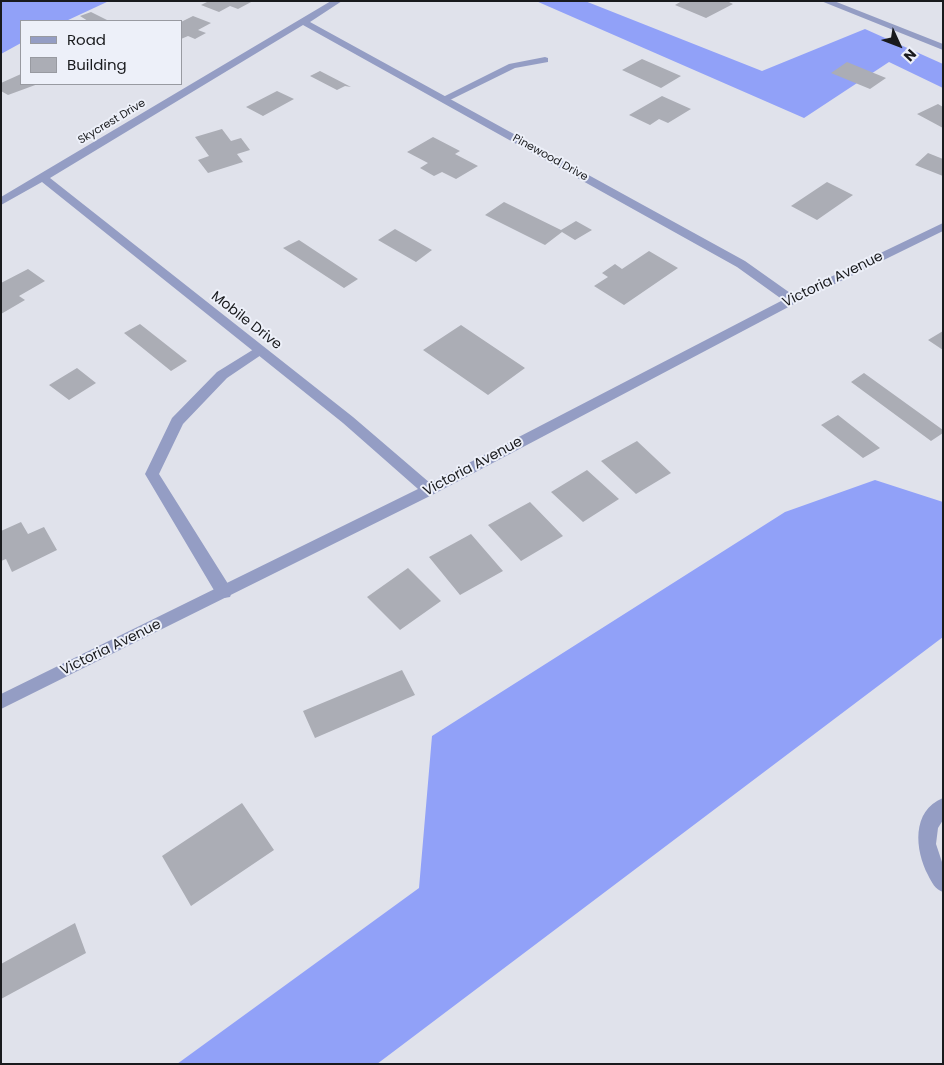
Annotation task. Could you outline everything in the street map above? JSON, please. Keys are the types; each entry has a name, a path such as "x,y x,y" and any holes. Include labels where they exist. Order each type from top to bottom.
{"street":[{"name":"Skycrest Drive","path":"1,202 338,1"},
{"path":"832,2 943,47"},
{"name":"Pinewood Drive","path":"304,22 741,264 792,300"},
{"path":"444,99 512,66 545,60"},
{"name":"Mobile Drive","path":"42,178 68,196 160,272 348,420 429,490"},
{"name":"Victoria Avenue","path":"1,702 429,490 792,300 943,226"},
{"path":"224,592 152,474 176,421 222,374 259,350"},
{"path":"943,807 937,812 926,831 927,854 943,883"}],"shaded area":[{"path":"1,1 109,1 68,20 20,20 20,44 1,54"},
{"path":"536,1 585,1 762,71 865,29 943,64 943,88 889,62 804,118"},
{"path":"875,480 943,502 943,637 377,1064 177,1064 419,888 432,736 785,512"}],"building":[{"path":"209,1 253,1 238,9 230,6 219,12 201,5"},
{"path":"682,1 727,1 733,4 706,18 675,5"},
{"path":"91,12 107,20 86,20 80,16"},
{"path":"193,16 211,23 198,30 206,33 195,39 188,36 182,39 182,22"},
{"path":"642,59 681,76 661,88 622,70"},
{"path":"847,62 886,78 870,89 831,73"},
{"path":"320,71 351,87 345,86 337,90 310,76"},
{"path":"20,74 20,85 35,85 8,95 1,91 1,83"},
{"path":"277,91 294,99 263,116 246,107"},
{"path":"662,96 691,109 668,123 659,119 650,125 629,115"},
{"path":"938,104 943,107 943,128 917,114"},
{"path":"222,129 231,141 241,138 250,150 237,154 243,162 208,173 198,160 209,156 195,137"},
{"path":"433,137 460,151 455,154 478,166 456,179 442,172 434,176 420,168 428,163 407,152"},
{"path":"928,153 943,159 943,176 915,165"},
{"path":"827,182 853,195 817,220 791,206"},
{"path":"504,202 561,230 576,221 592,230 575,240 562,232 545,245 485,215"},
{"path":"395,229 432,250 416,262 378,240"},
{"path":"299,240 358,279 344,288 283,248"},
{"path":"649,251 678,268 624,305 594,286 608,277 602,273 615,264 622,269"},
{"path":"28,269 45,281 19,296 25,300 1,314 1,283"},
{"path":"140,324 187,361 171,371 124,333"},
{"path":"461,325 525,368 488,395 423,350"},
{"path":"943,331 943,350 928,340"},
{"path":"77,368 96,383 69,400 49,385"},
{"path":"864,373 943,430 943,433 931,441 851,382"},
{"path":"838,415 880,448 863,458 821,425"},
{"path":"637,441 671,473 636,494 601,461"},
{"path":"587,470 619,499 583,522 551,492"},
{"path":"530,502 563,536 521,561 488,525"},
{"path":"21,522 28,534 44,527 57,550 12,572 6,559 1,561 1,531"},
{"path":"471,534 503,571 460,595 429,557"},
{"path":"408,568 441,601 400,630 367,597"},
{"path":"402,670 415,695 315,738 303,711"},
{"path":"242,803 274,850 191,906 162,856"},
{"path":"75,923 86,953 1,999 1,964"}]}
